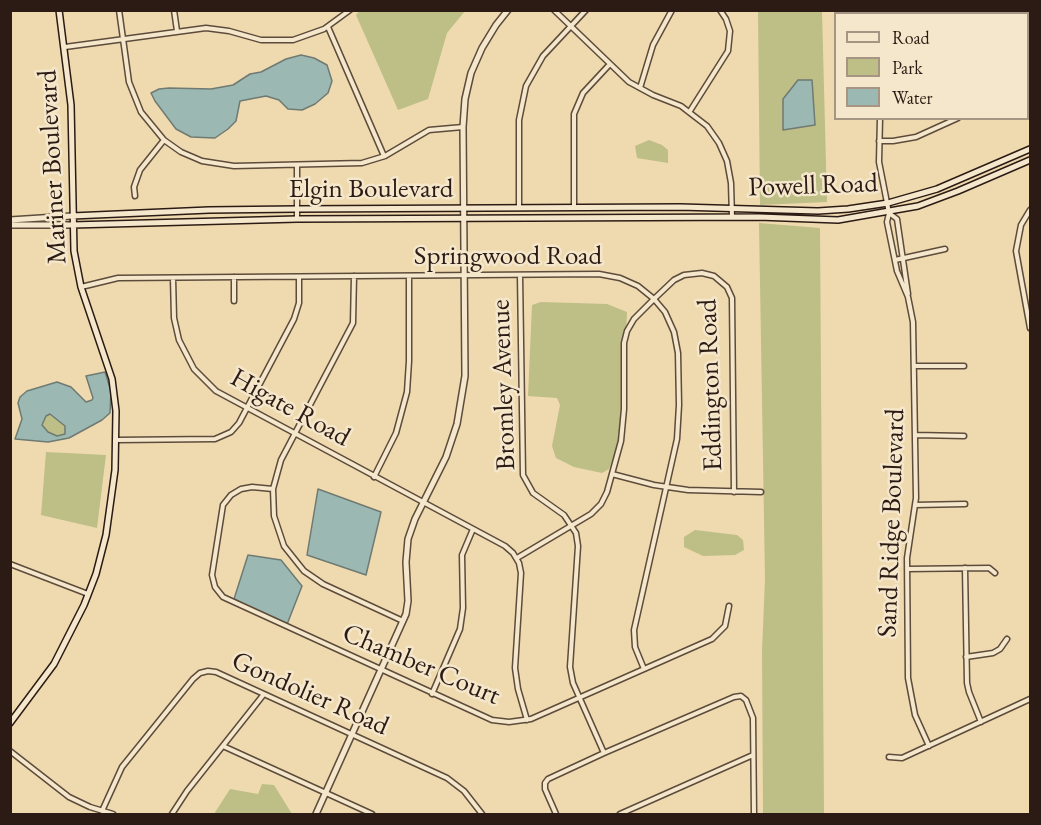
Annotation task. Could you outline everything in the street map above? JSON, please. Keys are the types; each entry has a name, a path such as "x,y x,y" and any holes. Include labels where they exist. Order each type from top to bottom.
{"main road":[{"name":"Mariner Boulevard","path":"10,723 42,683 58,658 88,594 101,556 110,513 116,440 116,411 112,379 81,287 74,251 71,105 59,10"},
{"path":"316,814 404,621 408,607 406,551 411,528 447,457 461,408 465,376 463,127 465,99 476,60 489,36 508,10"},
{"name":"Powell Road","path":"732,208 818,211 888,203 937,189 1030,149"},
{"name":"Powell Road","path":"732,217 838,220 890,213 938,200 1030,160"},
{"name":"Elgin Boulevard","path":"10,220 297,209 732,208"},
{"name":"Elgin Boulevard","path":"10,225 297,219 732,217"}],"street":[{"path":"119,10 129,81 136,102 147,121 164,140 190,157 212,164 234,166 350,164 384,156 429,130 463,127"},
{"path":"174,10 177,31"},
{"path":"65,47 194,28 218,29 261,40 282,41 303,38 328,27 350,10"},
{"path":"554,10 629,82 690,111 707,126 724,152 730,172 732,217"},
{"path":"519,208 519,120 522,98 536,65 586,10"},
{"path":"640,88 653,45 672,10"},
{"path":"690,111 728,51 730,31 720,10"},
{"path":"328,27 384,156"},
{"path":"574,208 574,114 584,93 610,64"},
{"path":"880,120 879,162 890,213"},
{"path":"879,141 916,137 954,120"},
{"path":"135,196 134,187 140,170 164,140"},
{"path":"297,165 297,219"},
{"path":"986,169 990,178"},
{"path":"1030,210 1021,225 1016,251 1030,328"},
{"name":"Sand Ridge Boulevard","path":"908,297 899,278 895,260 887,222 890,213 897,219 904,258 913,322 915,366 915,505 907,558 908,678 915,715 929,746"},
{"path":"895,260 945,249"},
{"name":"Eddington Road","path":"517,558 591,514 601,504 612,474 623,426 625,337 634,320 654,299 674,280 690,273 714,276 723,282 730,292 734,492"},
{"name":"Springwood Road","path":"81,287 118,278 464,275 609,275 638,286 654,299 670,322 678,352 678,422 674,457 634,630 635,647 644,669"},
{"name":"Bromley Avenue","path":"520,275 523,475 533,493 564,515 572,525"},
{"path":"116,440 215,439 231,432 294,319 299,303 299,276"},
{"path":"354,276 354,316 351,327 281,460 273,489 272,506 276,527 284,546 297,563 323,584 404,621"},
{"path":"409,276 407,392 396,433 374,477 505,546 517,558 521,573 515,668 527,720"},
{"path":"234,277 234,301"},
{"name":"Higate Road","path":"173,278 176,329 188,359 208,384 224,396 374,477"},
{"path":"915,366 964,366"},
{"path":"915,435 964,436"},
{"path":"612,474 667,487 761,492"},
{"name":"Chamber Court","path":"273,489 252,487 241,489 231,495 223,506 212,568 213,581 218,592 228,601 492,720 509,722 527,720 718,635 728,620 729,606"},
{"path":"915,505 965,504"},
{"path":"572,525 578,546 570,667 579,697 604,753"},
{"path":"432,694 460,629 464,608 462,555 473,529"},
{"path":"10,564 88,594"},
{"path":"965,568 966,657 969,692 981,722"},
{"path":"907,569 989,568 995,573"},
{"path":"966,657 1000,650 1006,639"},
{"name":"Gondolier Road","path":"102,811 122,767 196,676 204,672 216,672 447,778 464,791 482,814"},
{"path":"172,814 187,791 264,694"},
{"path":"556,814 545,789 548,779 734,696 741,696 746,700 753,718 754,814"},
{"path":"889,757 902,758 1030,699"},
{"path":"223,746 372,814"},
{"path":"10,751 62,792 80,803 112,814"},
{"path":"620,814 753,755"}],"green space":[{"path":"360,10 465,11 447,33 428,99 398,110 356,15"},
{"path":"758,11 822,11 827,202 760,205"},
{"path":"649,140 668,150 668,163 637,158 635,146"},
{"path":"759,223 820,228 824,814 763,814 762,651 765,579"},
{"path":"541,302 607,304 627,312 623,410 618,446 609,469 602,473 574,467 556,458 552,446 560,405 557,398 528,396 532,305"},
{"path":"50,414 65,426 65,434 57,437 42,426 46,416"},
{"path":"46,452 106,455 97,528 41,515"},
{"path":"695,530 737,535 743,540 744,550 735,555 703,556 684,547 684,537"},
{"path":"262,784 274,785 292,814 214,814 230,789 258,794"}],"water":[{"path":"301,55 314,58 327,65 332,81 328,93 315,104 302,110 288,109 279,100 266,96 240,101 236,121 215,138 191,137 176,129 151,93 169,88 211,89 233,85 250,74 261,72 286,59"},
{"path":"798,80 812,80 815,125 783,130 783,99"},
{"path":"105,372 111,391 110,413 102,420 69,438 48,442 15,439 22,419 18,403 20,397 27,391 57,382 71,387 86,402 93,398 86,376","holes":["50,414 65,426 65,434 57,436 48,432 42,425 46,416"]},
{"path":"318,489 381,512 366,575 307,555"},
{"path":"248,555 281,560 302,586 286,627 234,599"}]}
